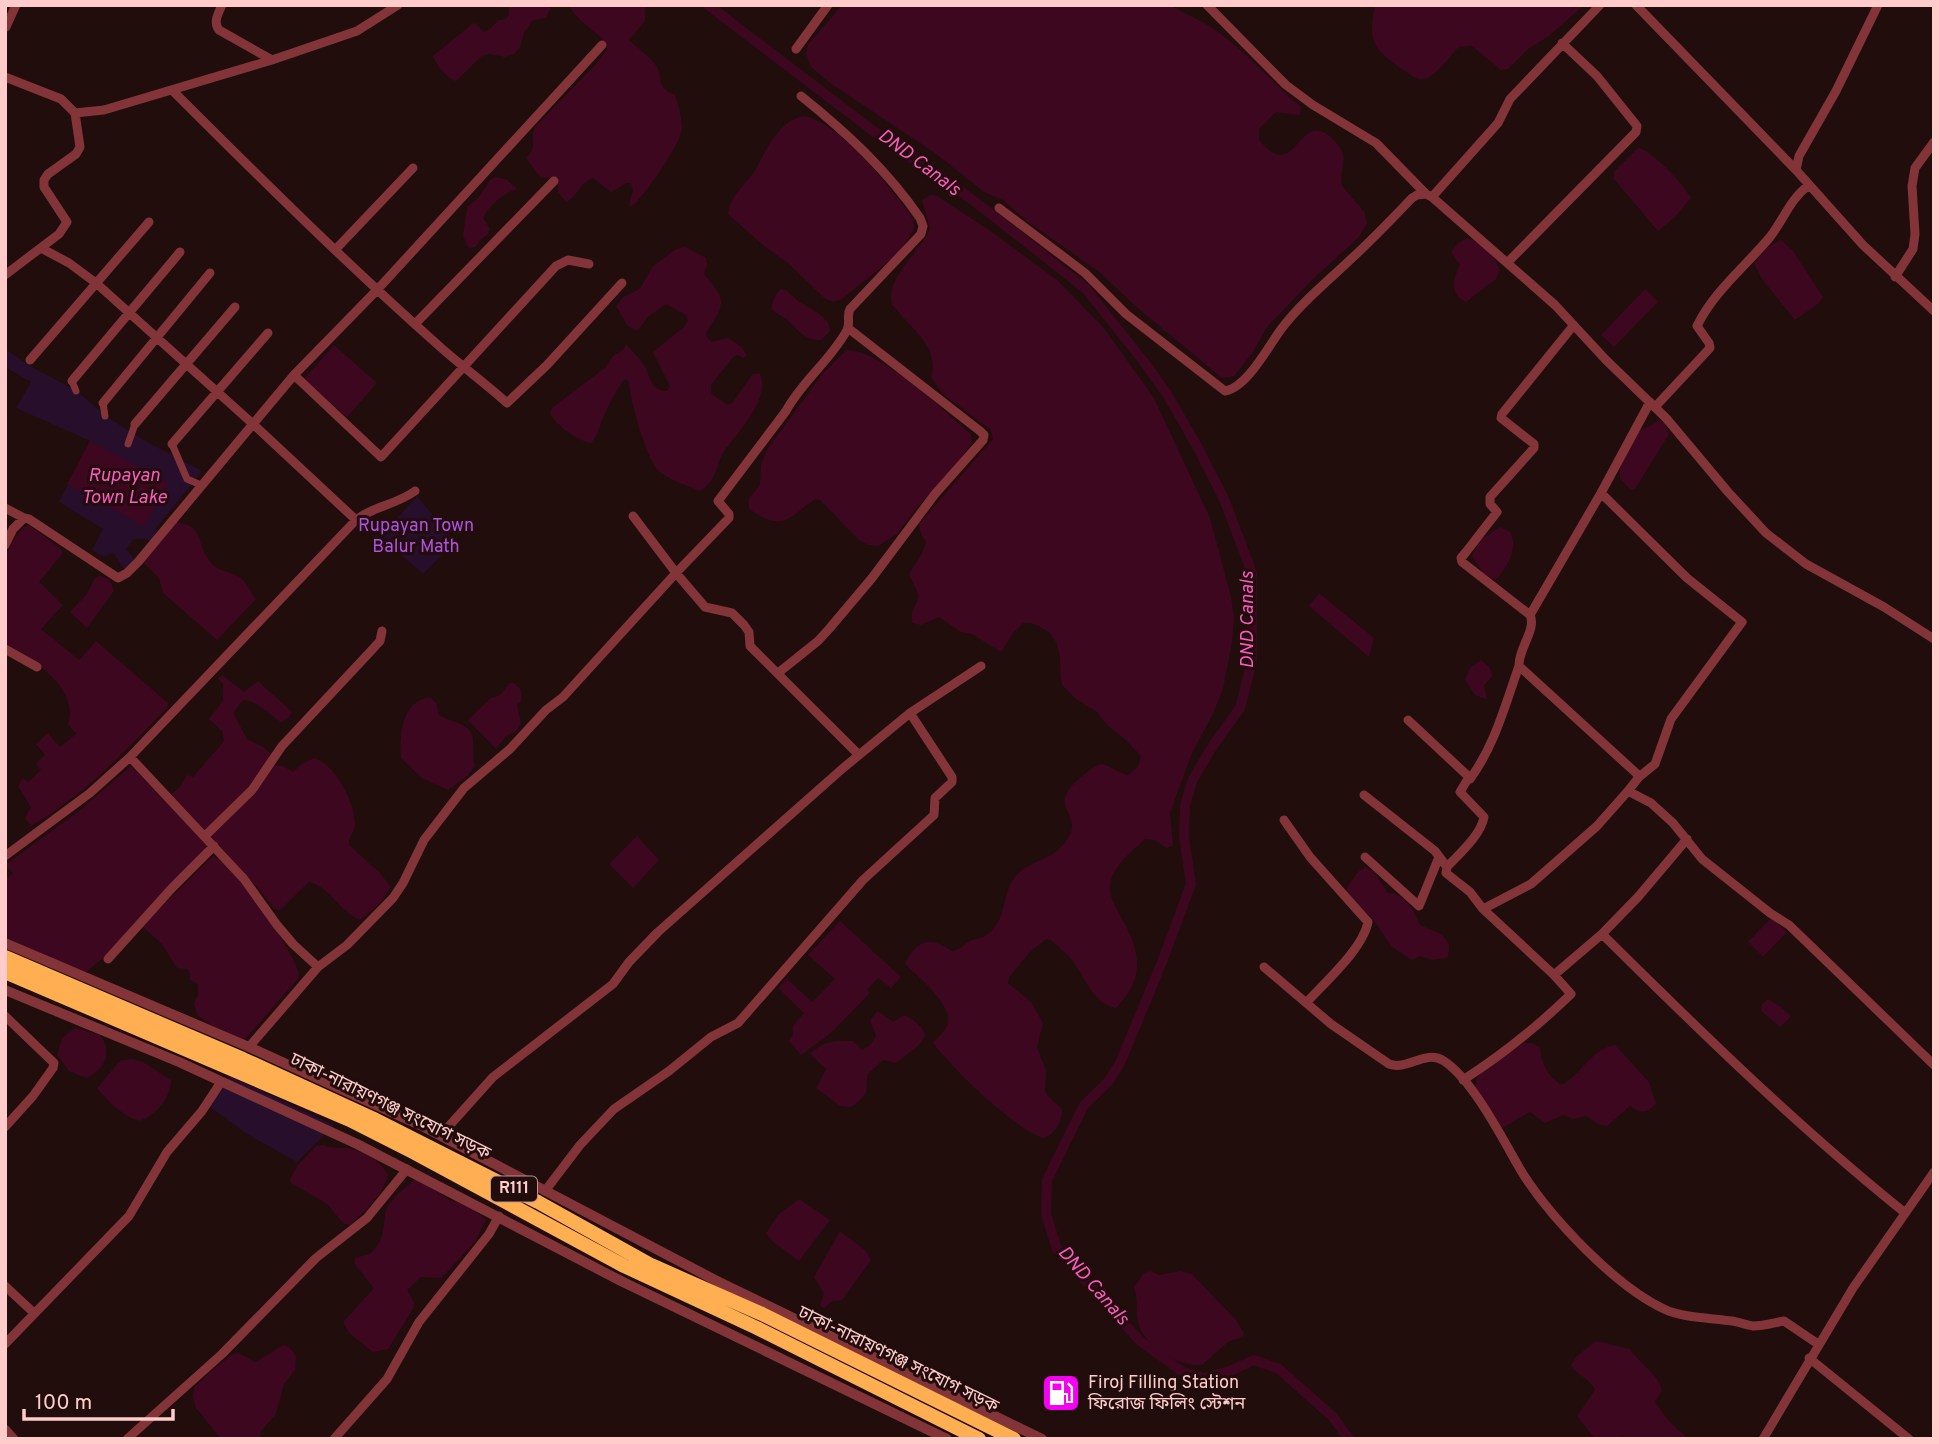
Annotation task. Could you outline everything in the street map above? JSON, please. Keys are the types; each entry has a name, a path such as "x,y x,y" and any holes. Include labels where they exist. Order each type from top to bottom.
{"main road":[{"name":"ঢাকা-নারায়ণগঞ্জ সংযোগ সড়ক","path":"5,957 312,1089 515,1190 651,1265 714,1286 762,1314 864,1358 1014,1439"},
{"name":"ঢাকা-নারায়ণগঞ্জ সংযোগ সড়ক","path":"5,972 351,1120 625,1266 803,1350 898,1406 979,1439"},
{"path":"795,1364 803,1350"}],"street":[{"path":"5,27 16,5"},
{"path":"222,5 216,20 219,30 272,61"},
{"path":"75,113 104,110 173,92 272,61 357,31 398,5"},
{"path":"796,49 828,5"},
{"path":"1207,5 1286,85 1313,105 1376,143 1429,196 1536,286 1653,405 1766,533 1806,564 1884,607 1934,639"},
{"path":"1429,196 1498,122 1510,99 1600,5"},
{"path":"1636,5 1796,170 1863,245 1934,311"},
{"path":"1796,170 1799,156 1836,91 1878,5"},
{"path":"1508,262 1636,132 1637,126 1605,86 1562,43"},
{"path":"5,508 37,524 118,578 138,562 294,375 377,290 602,45"},
{"path":"5,77 61,99 75,113 80,147 76,154 48,174 44,180 44,187 67,222 59,234 5,275"},
{"path":"173,92 377,290 438,346 507,403 547,365 622,283"},
{"path":"249,1047 318,967 347,945 393,898 424,840 464,788 510,749 546,710 563,696 729,518 729,514 718,501 848,328 850,309 918,239 923,226 909,203 881,168 852,138 801,96"},
{"path":"1895,277 1913,249 1915,234 1912,186 1915,168 1934,142"},
{"path":"335,250 413,168"},
{"path":"416,323 554,181"},
{"path":"1530,615 1653,405 1710,348 1697,326 1707,309 1771,235 1794,198 1809,185"},
{"path":"999,208 1085,273 1126,314 1225,391 1235,386 1257,365 1283,326 1321,284 1364,248 1412,198 1417,195 1429,196"},
{"path":"30,363 149,222"},
{"path":"41,248 69,263 96,284 218,391 356,520"},
{"path":"76,391 72,381 180,252"},
{"path":"294,375 381,457 556,266 568,260 589,264"},
{"path":"105,416 103,403 210,274"},
{"path":"128,444 135,424 235,307"},
{"path":"1463,1080 1503,1054 1571,994 1483,909 1470,892 1446,873 1447,867 1483,823 1484,817 1460,792 1481,764 1494,736 1519,666 1519,654 1532,625 1530,615 1472,571 1461,558 1497,512 1490,503 1490,497 1534,447 1534,444 1502,418 1502,414 1573,326"},
{"path":"778,673 829,629 872,578 935,494 983,440 984,435 848,328"},
{"path":"201,485 187,480 172,444 268,333"},
{"path":"5,856 90,793 130,757 366,511 397,502 415,491"},
{"path":"1483,909 1531,884 1597,826 1639,777 1655,764 1671,719 1742,622 1687,578 1601,493"},
{"path":"633,516 705,607 732,613 749,632 750,646 859,754"},
{"path":"5,545 13,529 24,518"},
{"path":"205,836 253,790 282,746 380,641 382,631"},
{"path":"5,649 37,667"},
{"path":"441,1135 493,1077 613,984 629,962 658,932 859,754 910,713 981,666"},
{"path":"1519,666 1639,777"},
{"path":"545,1191 580,1145 614,1109 711,1037 738,1023 856,888 934,816 935,798 952,782 952,777 910,713"},
{"path":"1408,720 1470,779"},
{"path":"130,757 256,894 265,910 293,944 318,967"},
{"path":"1628,791 1651,803 1687,839 1702,859 1789,925 1934,1065"},
{"path":"1364,795 1435,851 1447,867"},
{"path":"1284,820 1303,849 1368,922 1366,931 1353,949 1306,1003"},
{"path":"1554,975 1602,934 1638,897 1687,839"},
{"path":"108,959 214,846"},
{"path":"1366,857 1419,906 1439,857"},
{"path":"1602,934 1775,1101 1833,1154 1904,1212"},
{"path":"5,943 249,1047 441,1135 714,1286"},
{"path":"1264,967 1331,1024 1389,1064 1398,1067 1432,1056 1442,1060 1463,1080 1541,1199 1579,1242 1641,1295 1666,1311 1735,1321 1749,1326 1784,1321 1818,1344"},
{"path":"5,990 358,1144 621,1281 795,1364 898,1406 947,1439"},
{"path":"5,1016 54,1063 33,1096 5,1127"},
{"path":"5,1344 129,1216 167,1152 202,1111 221,1082"},
{"path":"127,1439 222,1354 316,1258 367,1218 407,1169"},
{"path":"1763,1439 1818,1344 1904,1212 1934,1172"},
{"path":"334,1439 387,1379 419,1322 489,1234 499,1216"},
{"path":"5,1286 34,1313"},
{"path":"864,1358 1042,1439"},
{"path":"1810,1358 1909,1439"},
{"path":"5,1429 14,1439"}],"green space":[{"path":"5,349 77,391 107,417 147,442 202,471 157,527 153,543 147,539 134,539 126,549 137,562 127,573 113,553 104,557 92,550 103,529 59,502 90,441 16,408 31,382 5,367"},
{"name":"Rupayan Town Balur Math","path":"417,496 455,542 423,574 380,537"},
{"path":"230,1076 334,1125 297,1162 247,1134 207,1105"}],"water":[{"path":"509,5 552,5 546,18 533,20 524,33 520,48 514,54 505,57 489,54 482,56 455,81 445,74 433,56 472,24 475,23 484,32 498,20 506,19"},
{"path":"563,5 645,5 645,21 629,40 655,64 662,85 675,95 682,128 661,170 631,207 631,184 627,183 611,192 593,178 566,202 558,192 557,177 541,178 526,158 532,150 535,127 607,49 602,38 569,7"},
{"path":"842,5 1171,5 1224,37 1301,106 1300,115 1276,112 1259,129 1259,140 1269,150 1284,154 1310,132 1318,131 1327,134 1338,145 1343,155 1342,186 1365,213 1367,224 1358,238 1312,280 1267,327 1253,352 1234,376 1222,378 1098,271 1028,222 1003,200 984,192 935,153 830,83 811,67 806,54 807,46"},
{"path":"1375,5 1584,5 1549,36 1528,49 1508,69 1501,70 1472,46 1459,47 1437,71 1422,79 1392,62 1375,43 1372,27"},
{"path":"805,116 819,121 847,142 874,170 913,219 914,229 900,252 842,299 833,302 824,298 788,263 728,214 733,199 781,128 796,118"},
{"path":"1638,148 1659,161 1691,198 1675,217 1658,231 1614,179 1614,172"},
{"path":"495,177 506,179 517,189 489,208 483,218 490,229 488,234 476,247 469,248 463,236 467,207"},
{"path":"931,195 937,196 989,230 1057,280 1104,328 1154,398 1210,518 1234,617 1223,689 1192,753 1170,813 1173,846 1166,848 1155,840 1145,839 1121,863 1111,880 1112,898 1136,952 1136,974 1126,997 1116,1008 1102,1002 1070,958 1051,940 1046,939 1030,952 1009,977 1008,983 1031,1002 1043,1023 1037,1047 1046,1071 1045,1090 1062,1109 1058,1126 1044,1138 1018,1124 1002,1111 969,1082 933,1043 947,1026 946,1010 934,992 905,964 914,949 925,942 937,943 952,951 993,930 1002,914 1013,879 1026,868 1050,856 1068,838 1072,822 1065,803 1070,787 1100,764 1128,775 1138,767 1141,756 1108,726 1096,711 1077,700 1062,685 1058,647 1051,634 1041,627 1023,623 1001,652 972,634 961,632 939,617 921,625 912,623 912,613 919,596 909,574 926,542 919,524 993,439 991,430 943,394 931,377 933,366 927,346 892,304 893,284 930,229 922,200"},
{"path":"1467,238 1487,249 1500,270 1496,279 1466,302 1455,290 1454,280 1460,265 1451,252 1458,243"},
{"path":"1781,240 1793,251 1823,297 1795,320 1762,279 1754,263 1768,247"},
{"path":"685,247 706,258 704,274 720,297 720,309 706,333 707,338 712,342 728,338 742,347 747,356 734,356 711,385 711,393 727,405 732,403 753,374 760,374 762,383 757,404 725,450 710,483 700,491 669,478 655,466 640,429 629,381 625,379 616,391 591,443 568,432 550,413 552,408 606,367 626,344 642,362 653,385 667,391 670,386 653,352 684,327 688,321 686,315 666,304 649,316 637,331 627,325 616,306 623,297 640,289 652,267 676,249"},
{"path":"780,289 786,290 828,322 830,331 822,340 806,336 771,309"},
{"path":"1645,289 1658,302 1614,347 1601,335"},
{"path":"334,345 377,383 347,417 304,379"},
{"path":"847,350 877,360 894,371 971,434 972,443 959,461 897,534 878,546 859,540 820,500 815,499 790,517 777,521 760,516 749,509 749,498 760,485 761,465 768,448 824,372"},
{"path":"1659,420 1664,423 1669,434 1635,489 1631,490 1620,479 1625,454 1639,431"},
{"name":"Rupayan Town Lake","path":"90,441 168,483 144,526 67,484"},
{"path":"177,523 191,526 210,562 242,579 256,599 217,640 163,593 159,578 143,562 169,528"},
{"path":"29,525 63,553 39,582 63,605 41,629 79,660 96,641 168,703 167,708 99,776 31,826 25,818 31,807 18,786 23,778 28,782 41,770 36,764 45,755 36,744 48,733 60,747 76,734 68,724 70,711 67,698 60,687 40,666 5,643 5,556 16,536"},
{"path":"1500,527 1510,532 1513,545 1508,564 1496,580 1484,573 1472,555 1482,539"},
{"path":"99,576 109,580 114,591 87,628 70,612"},
{"path":"1319,593 1374,638 1369,657 1309,606"},
{"path":"1481,660 1490,668 1492,676 1484,686 1485,699 1475,695 1465,680 1470,668"},
{"path":"222,675 244,692 258,681 292,712 281,722 248,701 243,700 235,710 234,714 247,739 265,748 272,757 257,780 204,831 171,794 180,787 187,775 193,777 224,741 222,731 209,719 223,701 223,684 218,678"},
{"path":"510,683 514,683 521,690 521,701 517,705 521,723 517,731 506,736 496,749 468,720 491,698 500,695"},
{"path":"430,697 437,704 438,714 464,726 472,733 475,766 467,776 448,790 422,778 401,758 404,720 413,705"},
{"path":"314,758 330,768 347,795 355,824 349,845 379,872 391,887 380,903 360,920 346,911 323,888 309,882 280,910 274,909 210,835 274,766 283,766 293,772"},
{"path":"131,766 207,845 205,850 108,954 86,972 5,937 5,881 13,873 5,865 80,810"},
{"path":"637,836 659,860 633,888 609,864"},
{"path":"213,856 235,875 262,909 286,946 299,974 297,980 244,1040 211,1025 197,1015 194,1003 198,995 198,984 190,980 187,969 177,968 162,944 142,926"},
{"path":"1365,867 1374,872 1388,893 1404,899 1420,925 1446,940 1449,945 1447,958 1432,960 1420,956 1412,960 1391,946 1375,922 1348,893 1347,888"},
{"path":"1771,918 1787,932 1763,957 1748,942"},
{"path":"840,921 901,977 891,988 878,978 867,990 870,993 830,1034 801,1055 789,1041 793,1026 804,1013 778,988 787,979 812,1002 835,979 808,955"},
{"path":"1768,999 1791,1017 1780,1027 1761,1011 1762,1004"},
{"path":"878,1011 893,1022 904,1015 907,1016 920,1027 925,1037 917,1047 896,1063 883,1060 867,1075 864,1096 851,1107 840,1106 816,1088 826,1069 810,1054 820,1046 835,1041 853,1041 862,1050 870,1045 876,1036 870,1020"},
{"path":"75,1028 100,1035 106,1048 102,1065 87,1078 69,1071 57,1055 62,1038"},
{"path":"1524,1043 1532,1043 1540,1048 1546,1069 1562,1085 1593,1056 1615,1045 1649,1082 1656,1104 1644,1111 1630,1106 1607,1126 1600,1125 1586,1116 1573,1119 1563,1115 1545,1123 1530,1112 1502,1128 1476,1089 1476,1081 1482,1072"},
{"path":"133,1059 143,1062 171,1080 161,1105 151,1115 139,1121 121,1112 97,1088 118,1063"},
{"path":"316,1146 352,1149 364,1154 381,1165 388,1175 378,1196 350,1225 344,1224 327,1204 291,1183 290,1179 298,1165"},
{"path":"414,1180 419,1180 451,1201 464,1202 486,1220 474,1243 441,1278 421,1277 407,1290 414,1302 413,1309 388,1349 373,1352 349,1333 343,1322 374,1288 354,1263 355,1259 370,1253 377,1246 386,1209"},
{"path":"799,1199 830,1220 799,1261 773,1242 766,1233 778,1215"},
{"path":"840,1231 866,1251 871,1260 842,1300 833,1301 824,1308 820,1306 824,1293 814,1277"},
{"path":"1150,1271 1159,1275 1180,1271 1192,1274 1236,1320 1244,1333 1242,1337 1228,1342 1202,1365 1184,1363 1156,1349 1139,1326 1134,1287 1144,1273"},
{"path":"1596,1341 1630,1349 1660,1384 1662,1390 1655,1402 1668,1420 1688,1439 1630,1439 1623,1436 1619,1439 1595,1439 1577,1416 1595,1390 1571,1365 1577,1356"},
{"path":"283,1345 296,1355 295,1370 284,1384 276,1414 261,1431 260,1439 221,1439 196,1408 194,1388 233,1354 238,1353 256,1362"}],"waterway":[{"name":"DND Canals","path":"708,5 897,149 939,175 991,214 1086,289 1167,394 1224,499 1252,573 1252,661 1240,708 1193,779 1185,805 1184,837 1191,884 1162,962 1120,1063 1108,1082 1084,1105 1047,1180 1046,1214 1057,1249 1140,1341 1183,1372 1204,1378 1230,1371 1254,1360 1279,1369 1333,1417 1349,1439"}],"place":[{"name":"Firoj Filling Station ফিরোজ ফিলিং স্টেশন","path":"1061,1393"}]}
